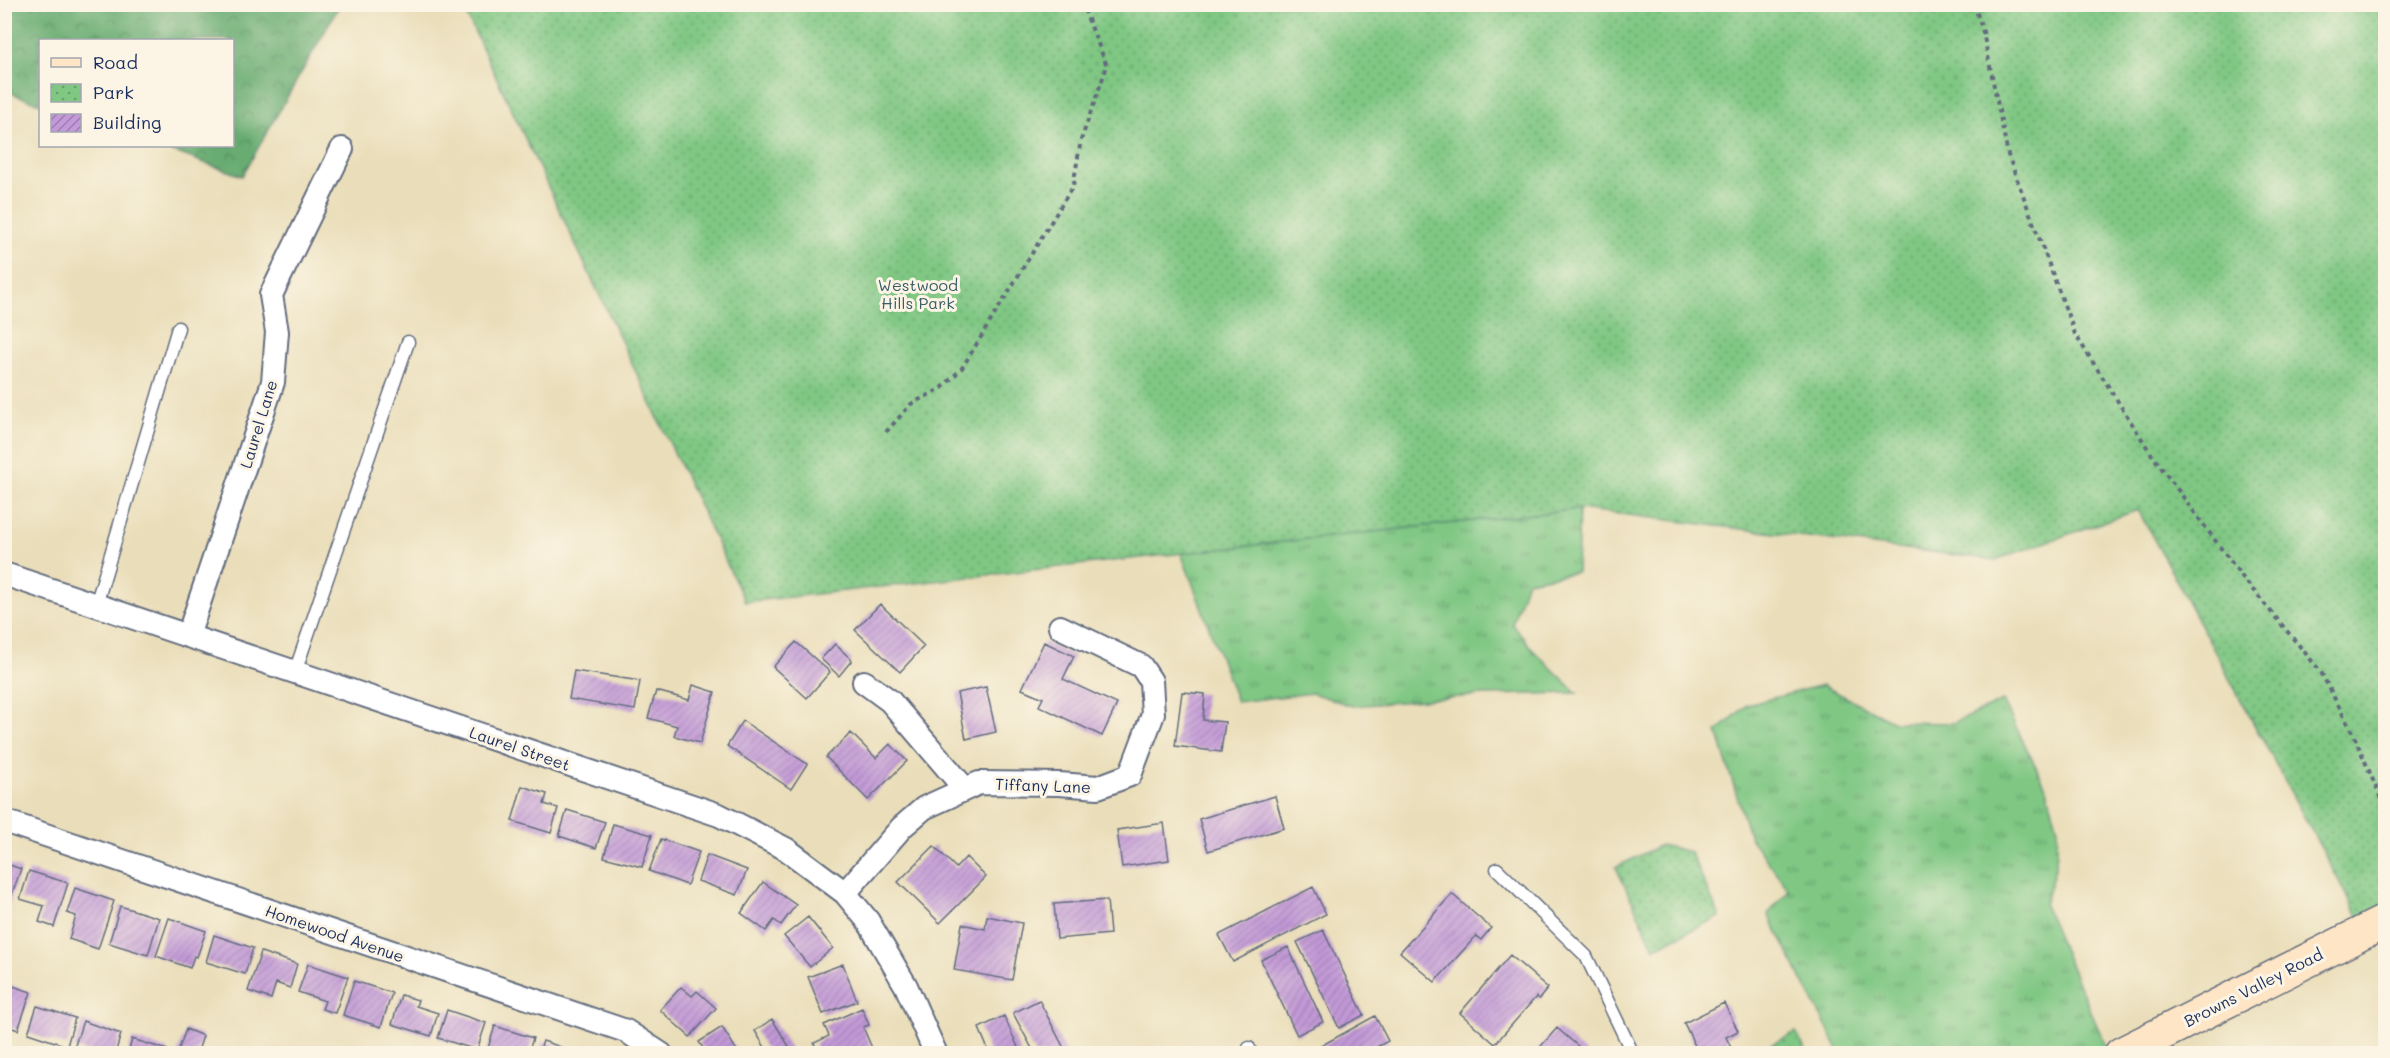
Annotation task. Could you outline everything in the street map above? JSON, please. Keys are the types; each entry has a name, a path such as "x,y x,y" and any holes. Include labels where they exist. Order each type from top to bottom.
{"main road":[{"name":"Browns Valley Road","path":"2121,1053 2385,921"}],"street":[{"name":"Laurel Lane","path":"188,636 273,382 277,332 271,295 342,149"},
{"name":"Laurel Street","path":"4,574 719,815 786,849 845,893 868,921 900,976 936,1053"},
{"name":"Tiffany Lane","path":"845,893 902,827 924,808 979,783 1059,784 1098,788 1130,775 1153,714 1150,681 1141,666 1060,627"},
{"path":"864,681 890,701 965,789"},
{"name":"Homewood Avenue","path":"4,821 626,1030 661,1053"}],"lane":[{"path":"96,605 178,328"},
{"path":"295,672 408,342"},
{"path":"1497,869 1586,956 1633,1053"}],"path":[{"path":"885,432 911,404 942,388 962,368 1073,186 1081,140 1107,66 1083,4"},
{"path":"1974,4 1983,32 2008,155 2075,333 2152,455 2243,578 2321,672 2356,740 2385,811"}],"green space":[{"path":"5,4 340,4 242,176 160,147 234,147 234,39 39,39 39,104 5,91"},
{"name":"Westwood Hills Park","path":"462,5 2385,5 2385,921 2366,931 2138,510 1995,560 1579,509 745,602"},
{"path":"1579,509 1577,572 1527,581 1512,624 1532,649 1577,693 1484,695 1352,706 1312,693 1237,702 1181,553"},
{"path":"1822,685 1894,722 1953,723 2003,701 2047,789 2058,829 2056,865 2044,905 2109,1053 1840,1053 1768,914 1789,890 1750,838 1717,732 1747,705"},
{"path":"1661,845 1690,852 1720,917 1654,948 1616,867"},
{"path":"1796,1032 1807,1053 1754,1053"}],"building":[{"path":"880,604 924,646 900,672 855,630"},
{"path":"796,642 830,672 807,698 773,667"},
{"path":"1044,642 1074,656 1063,679 1117,704 1102,736 1039,706 1043,698 1022,689"},
{"path":"835,644 852,660 839,676 821,659"},
{"path":"574,671 640,681 635,710 569,699"},
{"path":"693,685 715,692 700,743 674,736 677,726 648,718 656,691 689,700"},
{"path":"986,687 996,732 966,739 957,693"},
{"path":"1182,692 1205,694 1203,720 1225,722 1221,752 1175,746"},
{"path":"743,721 807,764 791,789 727,746"},
{"path":"851,733 876,758 890,744 907,761 868,800 826,757"},
{"path":"522,786 547,794 544,804 558,808 551,833 512,821"},
{"path":"1275,796 1284,828 1208,851 1199,819"},
{"path":"567,810 605,822 596,848 559,836"},
{"path":"1164,823 1169,860 1122,867 1117,830"},
{"path":"613,824 652,835 642,867 604,857"},
{"path":"661,839 699,852 687,885 649,871"},
{"path":"934,846 956,868 966,857 986,877 940,923 898,882"},
{"path":"707,855 747,870 737,895 698,881"},
{"path":"4,863 21,869 8,905 4,904"},
{"path":"29,871 68,883 54,927 39,922 44,906 20,899"},
{"path":"763,882 796,905 781,925 774,920 766,931 741,913"},
{"path":"1313,887 1326,914 1233,962 1219,935"},
{"path":"75,888 114,901 98,949 69,939 76,916 67,913"},
{"path":"1452,894 1491,928 1481,940 1476,936 1435,982 1400,952"},
{"path":"1107,900 1110,934 1057,939 1054,904"},
{"path":"120,906 159,918 148,955 109,943"},
{"path":"987,916 1022,923 1012,980 954,970 962,924 985,929"},
{"path":"808,917 833,948 810,967 784,936"},
{"path":"169,918 206,931 197,957 194,956 190,968 156,956"},
{"path":"1323,930 1364,1015 1339,1028 1297,942"},
{"path":"214,935 253,948 245,974 206,962"},
{"path":"1288,947 1323,1022 1297,1035 1261,960"},
{"path":"261,952 297,964 290,988 276,983 271,999 248,991"},
{"path":"1510,955 1548,988 1539,999 1536,997 1495,1044 1460,1013"},
{"path":"308,964 348,977 335,1013 322,1009 325,1001 298,992"},
{"path":"843,964 857,1001 823,1014 808,977"},
{"path":"354,981 392,993 381,1027 343,1015"},
{"path":"4,983 31,992 18,1030 4,1025"},
{"path":"681,987 692,996 697,991 716,1008 690,1037 660,1010"},
{"path":"401,995 418,1000 416,1006 438,1013 431,1036 392,1024"},
{"path":"1039,1000 1067,1054 1035,1054 1013,1013"},
{"path":"1724,1003 1738,1031 1726,1037 1734,1054 1699,1054 1684,1023"},
{"path":"37,1006 75,1018 67,1046 28,1033"},
{"path":"862,1008 869,1025 863,1027 872,1048 859,1054 819,1054 814,1043 829,1036 824,1025"},
{"path":"447,1010 486,1023 477,1050 438,1038"},
{"path":"1004,1016 1021,1054 990,1054 979,1028"},
{"path":"1375,1016 1388,1041 1364,1054 1306,1054"},
{"path":"772,1019 790,1048 782,1054 769,1054 755,1031"},
{"path":"83,1021 121,1034 115,1054 91,1054 74,1048"},
{"path":"495,1026 533,1038 528,1054 486,1054"},
{"path":"722,1027 739,1054 707,1054 699,1042"},
{"path":"1557,1028 1587,1054 1534,1054"},
{"path":"186,1029 203,1036 197,1054 177,1054"},
{"path":"132,1039 168,1050 167,1054 128,1054"},
{"path":"543,1041 561,1047 559,1054 538,1054"}]}
